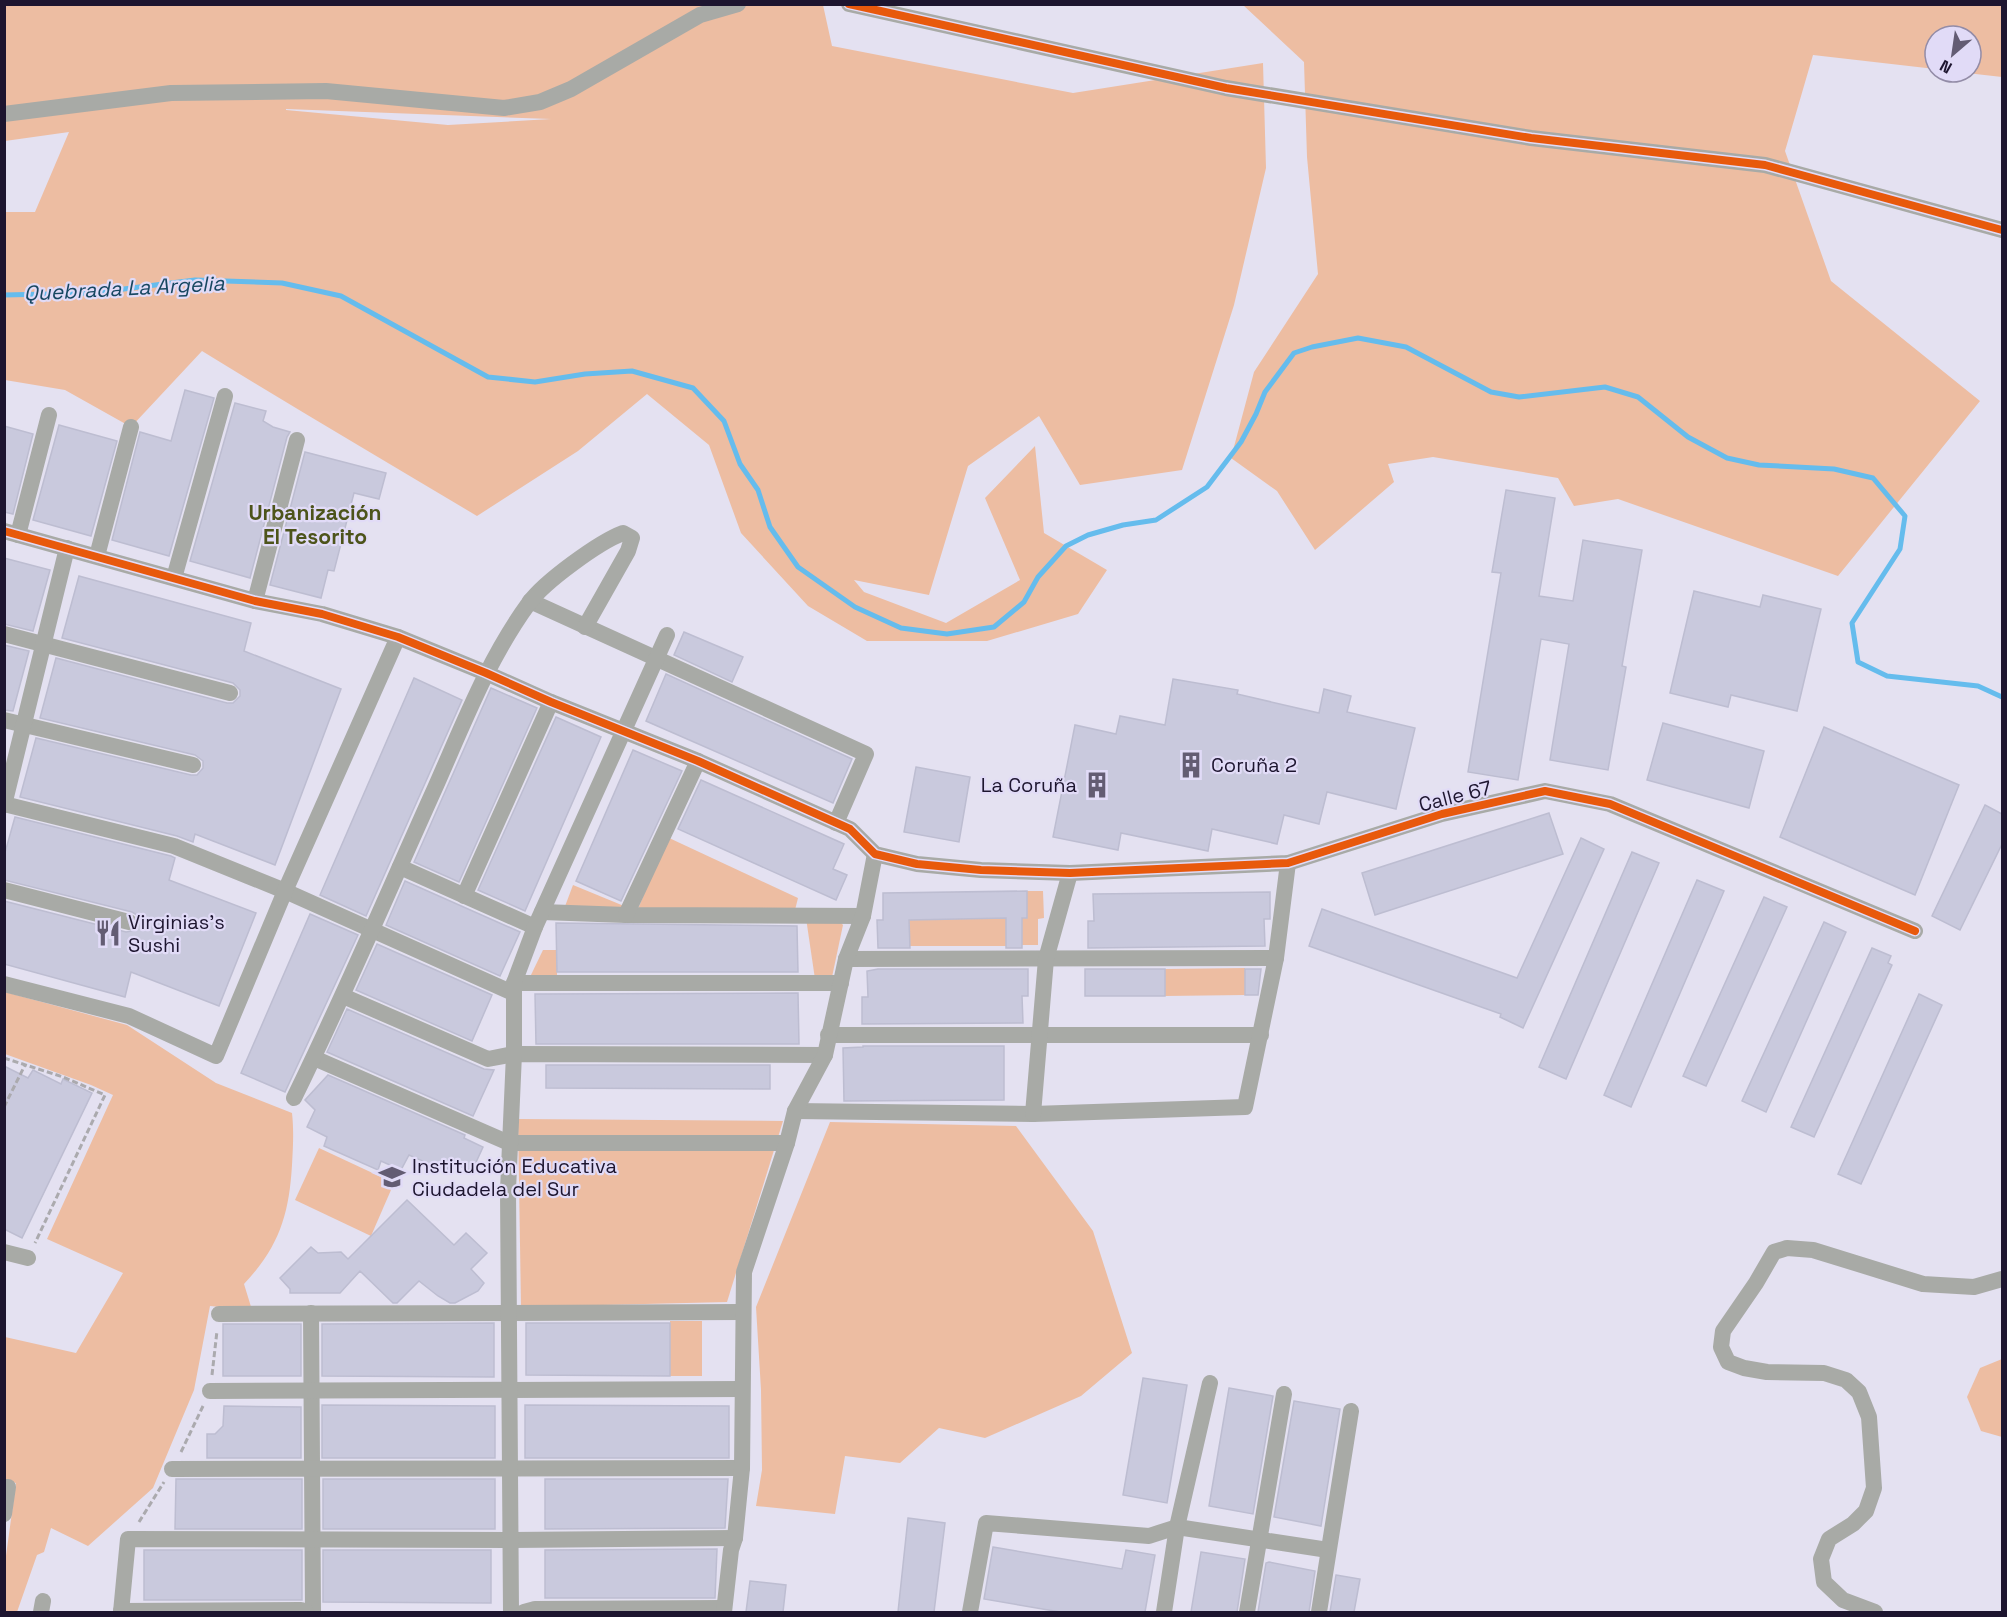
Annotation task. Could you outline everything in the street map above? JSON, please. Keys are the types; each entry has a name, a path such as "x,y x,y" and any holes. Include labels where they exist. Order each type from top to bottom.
{"street":[{"path":"4,114 171,93 326,91 504,108 540,102 571,89 700,15 738,4"},
{"path":"849,4 1226,88 1531,138 1765,165 2002,230"},
{"path":"174,578 225,396"},
{"path":"49,415 11,533 255,600 322,614 398,637 698,762 850,829 875,854 863,916 846,959 825,1055 795,1111 787,1143 744,1272 742,1468 735,1538 731,1551 724,1610 535,1609 524,1612"},
{"path":"97,556 131,427"},
{"path":"255,600 297,440"},
{"path":"294,1098 343,996 486,673 530,601 565,570 604,542 623,533 629,535 632,538 628,551 585,627"},
{"path":"67,548 5,804 174,846 285,891 371,931 514,988 840,983"},
{"path":"530,601 866,754 836,823"},
{"path":"4,634 230,693"},
{"path":"511,1612 509,1143 514,1054 514,988 538,920 666,635"},
{"path":"4,984 129,1016 216,1056 285,891 398,637"},
{"path":"464,896 551,702"},
{"path":"4,720 193,765"},
{"path":"626,915 698,762"},
{"name":"Calle 67","path":"875,854 917,864 981,870 1070,873 1288,863 1442,814 1545,791 1610,804 1915,931"},
{"path":"795,1111 1033,1114 1245,1107 1276,958 1288,863"},
{"path":"400,867 464,896 538,920 626,915 863,916"},
{"path":"1033,1114 1046,959 1070,873"},
{"path":"4,890 129,922"},
{"path":"846,959 1276,958"},
{"path":"343,996 488,1059 514,1054 825,1055"},
{"path":"828,1035 1040,1037 1261,1035"},
{"path":"314,1058 509,1143 787,1143"},
{"path":"1875,1612 1843,1600 1824,1582 1821,1559 1829,1539 1852,1524 1866,1511 1874,1488 1869,1417 1859,1392 1846,1380 1824,1373 1767,1372 1744,1368 1728,1362 1720,1347 1724,1331 1774,1252 1787,1248 1813,1250 1923,1284 1974,1287 2002,1279"},
{"path":"4,1252 28,1258"},
{"path":"219,1314 743,1312"},
{"path":"311,1314 313,1612"},
{"path":"1164,1612 1177,1527 1210,1383"},
{"path":"210,1391 742,1389"},
{"path":"1247,1612 1284,1395"},
{"path":"1319,1612 1352,1411"},
{"path":"172,1469 742,1468"},
{"path":"4,1487 8,1487 4,1514"},
{"path":"970,1612 986,1523 1149,1536 1177,1527 1328,1550"},
{"path":"306,1612 301,1610 121,1612 128,1539 735,1538"}],"path":[{"path":"4,1058 63,1077 105,1095 28,1258"},
{"path":"4,1107 25,1065"},
{"path":"128,1539 172,1469 210,1391 219,1314"}],"shaded area":[{"path":"5,5 823,5 832,46 1073,93 1263,63 1266,168 1234,305 1182,470 1080,485 1039,416 968,466 929,595 854,580 864,592 946,623 1020,580 985,498 1035,446 1044,533 1107,570 1078,614 987,641 867,641 808,606 741,533 709,445 647,394 578,451 477,516 202,351 131,427 65,390 5,380 4,212 35,212 69,132 5,141","holes":["286,109 551,119 448,125"]},
{"path":"1243,5 2002,5 2002,77 1983,75 1983,24 1923,24 1923,68 1813,55 1785,151 1831,281 1980,401 1838,576 1618,499 1574,506 1558,478 1433,457 1388,464 1394,482 1315,550 1277,491 1231,458 1254,372 1318,274 1307,157 1304,62"},
{"path":"667,837 798,898 795,910 638,909"},
{"path":"573,885 624,906 622,910 564,909"},
{"path":"1027,891 1043,891 1044,918 1038,919 1038,945 1022,945 1022,918 1027,918"},
{"path":"947,892 963,892 963,919 1006,919 1006,946 910,946 909,919 947,919"},
{"path":"806,918 837,919 843,925 832,977 815,979"},
{"path":"543,950 557,950 557,977 530,977"},
{"path":"1245,968 1245,995 1165,996 1165,969"},
{"path":"5,992 127,1025 216,1083 292,1113 293,1133 291,1183 285,1215 266,1257 244,1284 252,1310 210,1306 194,1390 153,1488 88,1546 51,1528 44,1552 37,1555 17,1612 4,1612 5,1563 16,1483 5,1481 5,1337 76,1353 123,1273 47,1239 113,1095 5,1054"},
{"path":"518,1119 783,1121 727,1302 521,1307"},
{"path":"830,1122 1016,1126 1093,1231 1132,1353 1081,1396 985,1438 939,1428 900,1463 845,1456 835,1514 756,1506 762,1470 761,1390 756,1307"},
{"path":"319,1148 394,1183 371,1236 295,1200"},
{"path":"670,1321 702,1321 702,1376 670,1376"},
{"path":"2002,1359 2002,1437 1981,1431 1967,1397 1980,1368"}],"building":[{"path":"185,390 214,398 169,556 112,540 140,432 171,441"},
{"path":"235,403 266,411 263,421 290,432 250,578 190,561"},
{"path":"59,425 117,441 91,536 33,520"},
{"path":"4,426 33,434 13,514 4,512"},
{"path":"305,452 386,473 379,499 354,493 334,571 328,570 321,598 270,585"},
{"path":"1506,490 1555,498 1539,596 1573,601 1583,540 1642,550 1622,666 1626,667 1608,770 1550,760 1569,644 1541,639 1518,780 1468,772 1501,573 1492,572"},
{"path":"4,558 50,570 33,631 4,624"},
{"path":"79,576 251,623 244,651 341,689 275,865 195,834 193,842 20,797 36,738 191,775 197,775 203,768 203,761 195,755 40,718 56,658 227,703 233,703 240,696 240,690 233,683 62,638"},
{"path":"1694,591 1760,607 1763,595 1821,609 1797,711 1731,695 1728,707 1670,693"},
{"path":"684,632 743,657 732,682 674,655"},
{"path":"4,645 29,651 13,711 4,710"},
{"path":"666,674 852,759 833,803 646,721"},
{"path":"414,678 462,700 366,916 320,895"},
{"path":"1173,679 1238,690 1237,694 1319,713 1324,689 1351,696 1347,712 1415,728 1396,809 1327,792 1319,824 1284,815 1277,844 1212,829 1208,851 1121,833 1118,850 1053,837 1075,725 1116,734 1120,716 1165,725"},
{"path":"491,688 537,708 459,882 414,862"},
{"path":"556,717 601,737 525,911 478,890"},
{"path":"1663,723 1764,751 1749,808 1647,780"},
{"path":"1824,727 1959,785 1915,895 1780,837"},
{"path":"633,750 682,771 621,901 576,881"},
{"path":"916,767 970,777 959,842 904,832"},
{"path":"701,780 844,844 833,869 847,875 836,900 678,829"},
{"path":"1985,805 2002,814 2002,844 1960,930 1932,916"},
{"path":"1549,813 1563,854 1375,915 1362,873"},
{"path":"15,817 171,856 175,858 169,880 256,913 219,1006 131,972 125,997 4,964 4,901 126,932 136,930 139,924 137,915 132,912 4,880 4,856"},
{"path":"1581,838 1604,849 1523,1028 1500,1017 1501,1014 1309,946 1322,909 1517,978"},
{"path":"1632,852 1659,863 1566,1079 1539,1067"},
{"path":"1697,880 1724,891 1631,1107 1604,1095"},
{"path":"405,881 520,932 500,976 386,925"},
{"path":"1027,891 1027,918 1022,918 1022,948 1006,948 1006,918 909,920 910,948 878,948 877,920 883,920 883,893"},
{"path":"1270,892 1270,919 1264,919 1265,946 1088,948 1088,921 1094,921 1093,894"},
{"path":"1764,897 1787,907 1706,1086 1683,1076"},
{"path":"310,914 358,935 285,1092 241,1073"},
{"path":"1824,922 1846,932 1766,1112 1742,1101"},
{"path":"556,923 797,926 798,972 557,972"},
{"path":"377,944 492,995 472,1041 356,990"},
{"path":"1872,948 1891,956 1888,963 1892,965 1814,1137 1791,1127"},
{"path":"878,969 1028,969 1028,996 1022,996 1023,1023 862,1024 862,997 868,997 867,971"},
{"path":"1085,969 1165,969 1165,996 1085,996"},
{"path":"1245,969 1261,969 1258,995 1245,995"},
{"path":"798,993 799,1044 536,1044 535,994"},
{"path":"1919,994 1942,1005 1861,1184 1838,1174"},
{"path":"347,1009 484,1069 494,1070 473,1116 327,1052"},
{"path":"1004,1046 1004,1100 844,1101 843,1048"},
{"path":"546,1065 770,1065 770,1089 546,1088"},
{"path":"4,1066 28,1078 33,1070 61,1084 63,1079 92,1093 22,1238 4,1229"},
{"path":"328,1075 465,1135 464,1138 483,1147 472,1171 451,1162 447,1172 409,1155 401,1170 381,1161 378,1170 324,1146 327,1137 307,1127 315,1110 305,1100"},
{"path":"407,1200 454,1245 466,1233 487,1253 471,1269 484,1283 478,1291 455,1303 450,1303 419,1281 397,1303 393,1303 360,1271 340,1293 290,1293 290,1289 280,1278 311,1247 318,1253 341,1252 348,1259"},
{"path":"494,1323 494,1377 322,1376 322,1324"},
{"path":"526,1323 670,1323 670,1376 526,1375"},
{"path":"223,1324 301,1324 301,1376 223,1376"},
{"path":"1143,1378 1187,1385 1167,1503 1123,1495"},
{"path":"1229,1388 1273,1396 1253,1514 1209,1506"},
{"path":"1294,1401 1340,1409 1321,1526 1274,1517"},
{"path":"322,1405 495,1406 495,1458 322,1458"},
{"path":"525,1405 729,1406 729,1458 525,1458"},
{"path":"224,1406 301,1407 301,1458 207,1458 207,1434 215,1434 223,1426"},
{"path":"176,1479 302,1479 302,1529 175,1529"},
{"path":"323,1479 495,1479 495,1529 323,1529"},
{"path":"545,1479 728,1479 725,1528 545,1529"},
{"path":"908,1518 945,1523 934,1612 898,1612"},
{"path":"993,1547 1122,1569 1126,1550 1155,1555 1145,1612 1060,1612 984,1599"},
{"path":"717,1549 715,1598 545,1598 545,1550"},
{"path":"144,1550 302,1550 302,1600 144,1600"},
{"path":"323,1550 491,1550 491,1603 323,1602"},
{"path":"1201,1552 1245,1559 1237,1612 1191,1612"},
{"path":"1266,1563 1315,1571 1309,1612 1258,1612"},
{"path":"1336,1575 1360,1579 1354,1612 1330,1612"},
{"path":"750,1581 786,1585 783,1612 746,1612"}],"waterway":[{"name":"Quebrada La Argelia","path":"4,295 92,293 195,280 282,283 341,296 488,377 535,382 585,374 632,371 693,388 724,421 740,464 758,490 770,527 798,567 855,607 901,628 947,634 994,627 1024,602 1038,577 1066,546 1088,535 1123,525 1156,520 1207,487 1241,442 1265,392 1294,353 1358,338 1406,347 1491,392 1519,397 1605,387 1638,397 1688,437 1727,458 1759,465 1834,469 1873,478 1905,516 1900,549 1852,623 1858,662 1887,676 1978,686 2002,697"}],"cycle path":[{"path":"849,4 1226,88 1531,138 1765,165 2002,230"},
{"path":"4,531 255,601 322,614 398,637 698,761 850,829 875,854 917,864 981,870 1070,873 1288,863 1442,814 1545,791 1610,804 1915,931"}],"place":[{"name":"Coruña 2","path":"1191,765"},
{"name":"La Coruña","path":"1097,785"},
{"name":"Virginias's Sushi","path":"108,933"},
{"name":"Institución Educativa Ciudadela del Sur","path":"392,1177"}],"district":[{"name":"Urbanización El Tesorito","path":"315,524"}]}
